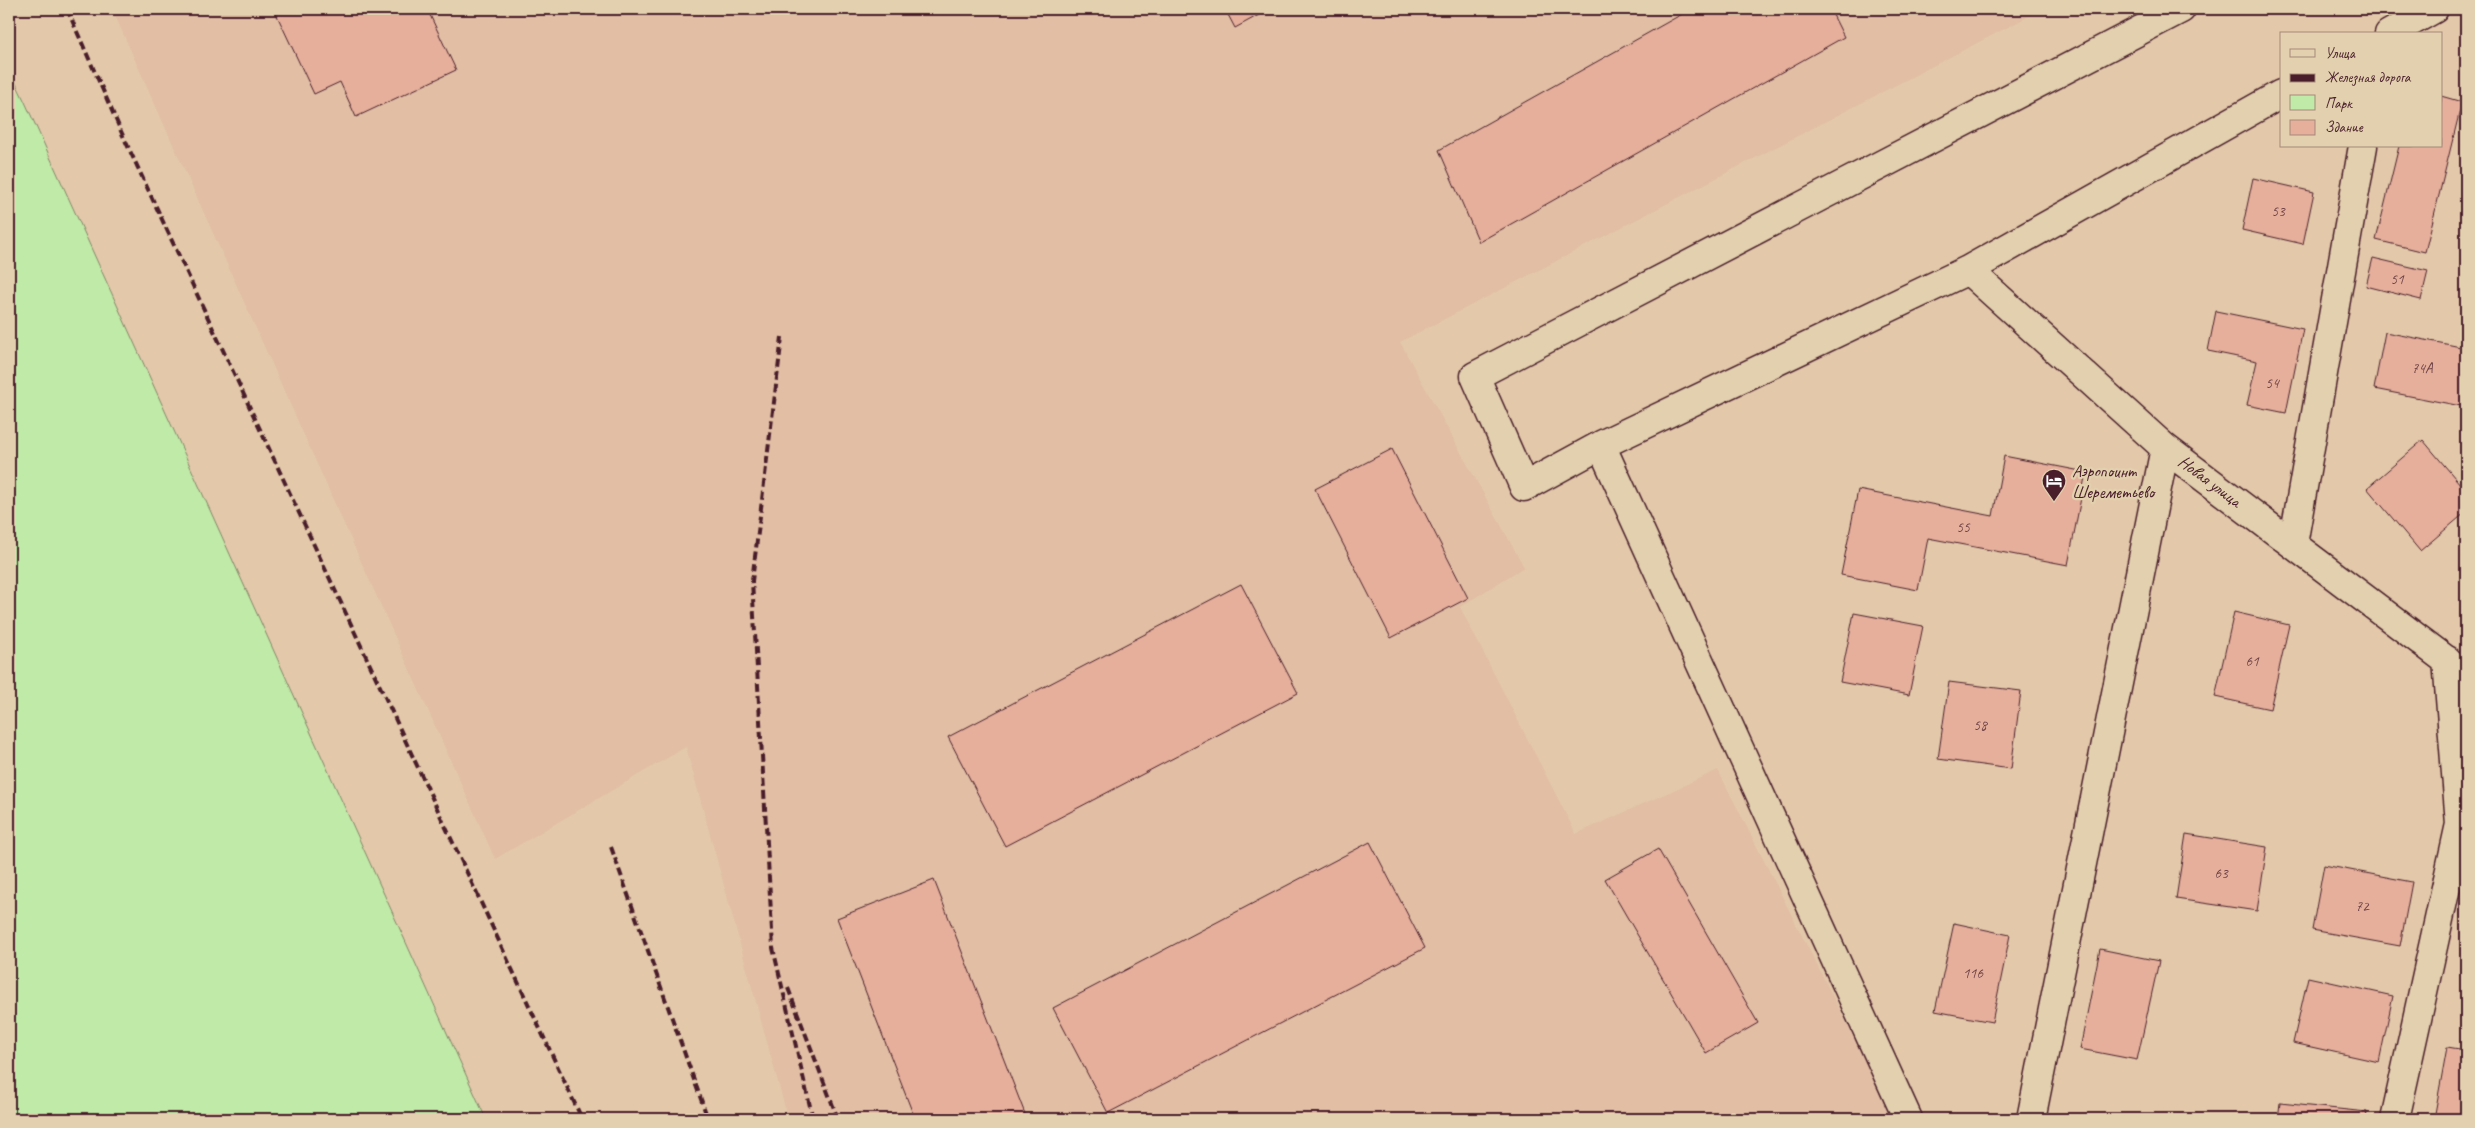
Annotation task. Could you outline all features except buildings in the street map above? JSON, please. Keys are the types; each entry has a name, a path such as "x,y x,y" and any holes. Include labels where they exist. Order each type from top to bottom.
{"street":[{"path":"2181,9 1475,376 1524,487 1601,445 1968,270 2280,95"},
{"path":"2393,32 2434,9"},
{"path":"2293,544 2363,148"},
{"name":"Новая улица","path":"1968,270 2165,448 2456,668"},
{"path":"1601,445 1908,1119"},
{"path":"2032,1119 2165,448"},
{"path":"2395,1119 2460,824 2456,668"}],"shaded area":[{"path":"112,9 2043,9 1400,342 1524,567 1460,607 1576,834 1718,770 1895,1119 788,1119 686,747 495,859"}],"green space":[{"path":"9,69 25,102 486,1119 9,1119"}],"railway":[{"path":"67,9 124,138 582,1119"},
{"path":"782,337 752,581 773,948 813,1119"},
{"path":"611,847 708,1119"},
{"path":"788,988 838,1119"}],"place":[{"name":"Аэропоинт Шереметьево","path":"2054,502"}]}
